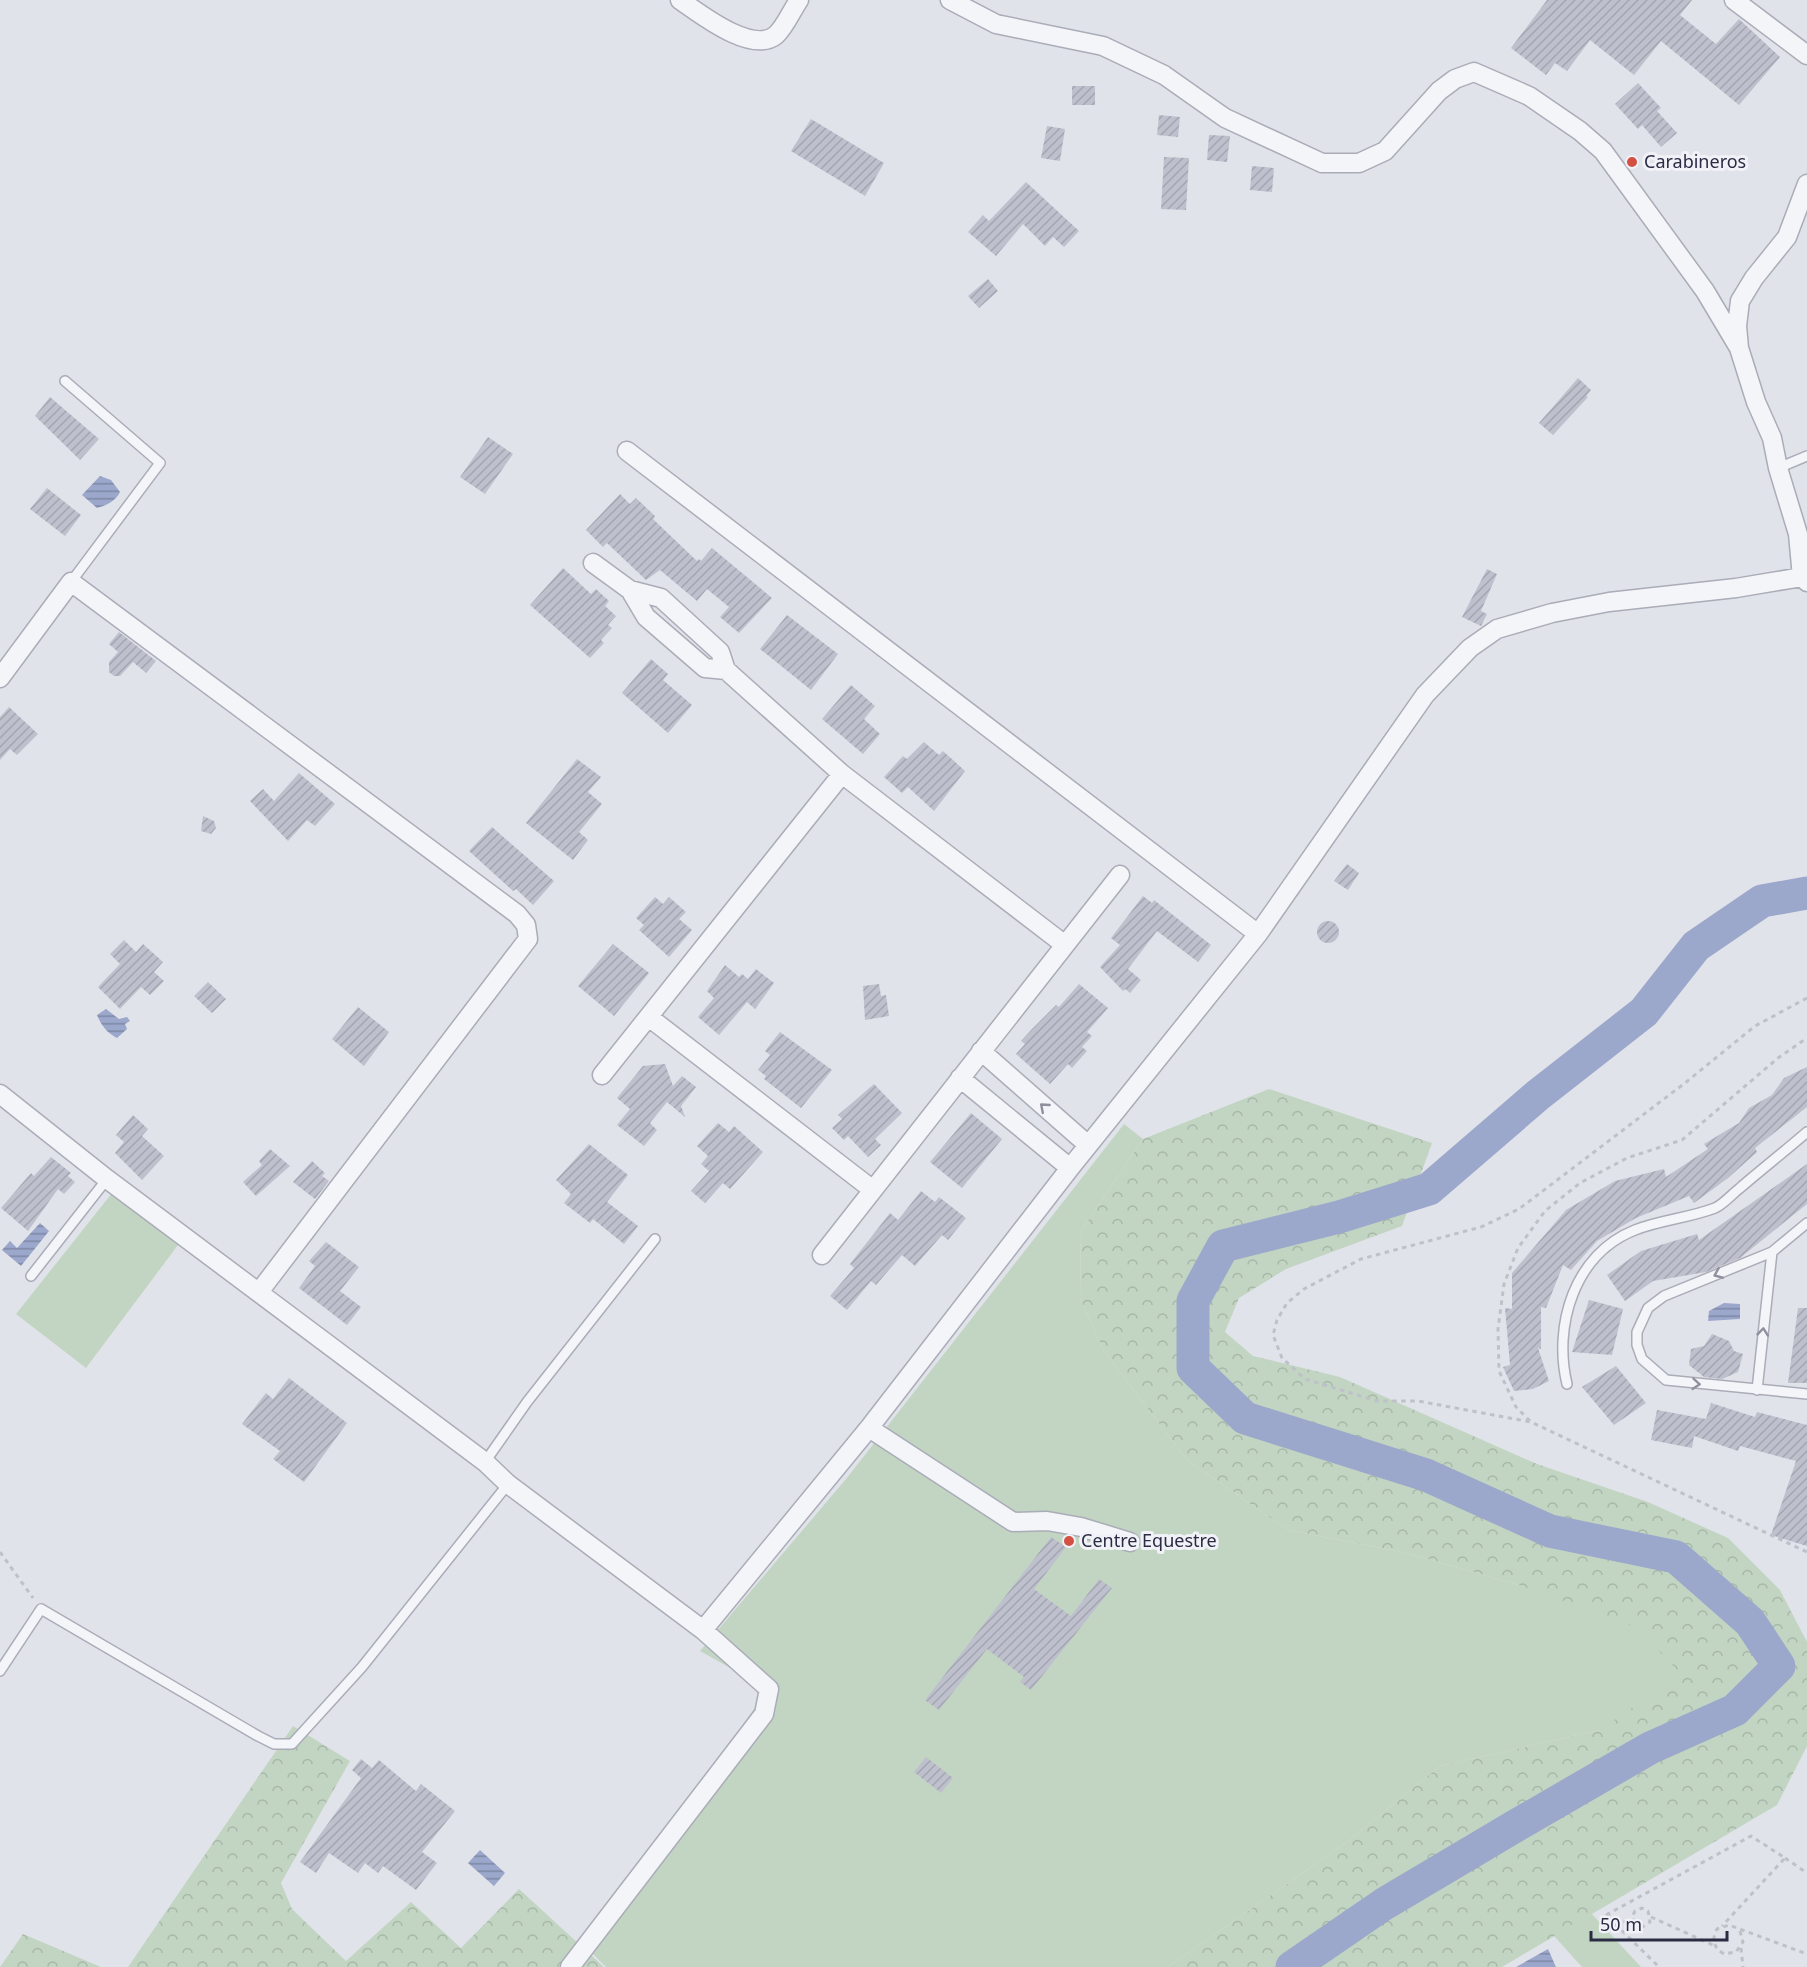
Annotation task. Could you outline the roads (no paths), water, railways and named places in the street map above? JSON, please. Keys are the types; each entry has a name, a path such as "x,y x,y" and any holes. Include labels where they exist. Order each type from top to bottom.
{"street":[{"path":"680,0 716,25 745,38 762,40 775,35 799,0"},
{"path":"950,0 996,24 1103,46 1164,75 1225,118 1322,163 1359,163 1385,151 1439,91 1455,79 1474,72 1529,96 1580,131 1603,151 1705,291 1739,348"},
{"path":"1734,0 1807,55"},
{"path":"703,1630 869,1428 1088,1145 1258,934 1431,688 1470,648 1497,629 1524,619 1609,602 1804,580 1798,534 1778,468 1772,438 1756,402 1739,348 1737,326 1740,301 1754,278 1787,237 1807,184"},
{"path":"627,451 1258,934"},
{"path":"593,562 630,591 662,598 720,652 726,670 842,774 1065,945"},
{"path":"0,678 71,582 517,914 526,925 528,939 259,1292"},
{"path":"602,1075 650,1018 842,774"},
{"path":"822,1254 1120,875"},
{"path":"650,1018 873,1190"},
{"path":"981,1051 1088,1145"},
{"path":"960,1078 1070,1168"},
{"path":"0,1094 107,1179 485,1462 508,1484 703,1630 769,1689 764,1713 570,1967"},
{"path":"869,1428 1013,1522 1047,1521 1081,1527 1130,1542"}],"lane":[{"path":"64,381 160,463 71,582"},
{"path":"1778,468 1807,456"},
{"path":"1567,1384 1561,1350 1564,1316 1577,1284 1592,1261 1608,1245 1634,1230 1716,1207 1807,1132"},
{"path":"31,1276 107,1179"},
{"path":"1807,1223 1772,1252 1664,1296 1648,1308 1637,1332 1637,1345 1642,1359 1666,1380 1807,1394"},
{"path":"485,1462 527,1402 655,1239"},
{"path":"1757,1390 1772,1252"},
{"path":"0,1671 40,1609 258,1736 274,1744 292,1744 362,1667 508,1484"}],"water":[{"path":"100,476 111,480 120,492 113,500 97,508 82,495"},
{"path":"106,1009 119,1019 127,1017 130,1021 125,1024 127,1029 117,1038 110,1034 97,1015"},
{"path":"40,1223 49,1231 21,1266 2,1250 10,1241 17,1248"},
{"path":"1724,1303 1740,1304 1740,1319 1708,1321 1709,1311"},
{"path":"480,1850 505,1873 494,1886 468,1863"},
{"path":"1548,1949 1556,1967 1516,1967"}],"waterway":[{"path":"1292,1967 1384,1904 1517,1825 1650,1748 1735,1710 1779,1666 1750,1622 1676,1557 1550,1531 1426,1475 1245,1418 1193,1368 1193,1301 1223,1246 1339,1217 1429,1189 1538,1095 1644,1012 1696,946 1762,901 1807,893"}],"place":[{"name":"Carabineros","path":"1632,162"},
{"name":"Centre Equestre","path":"1069,1541"}]}
